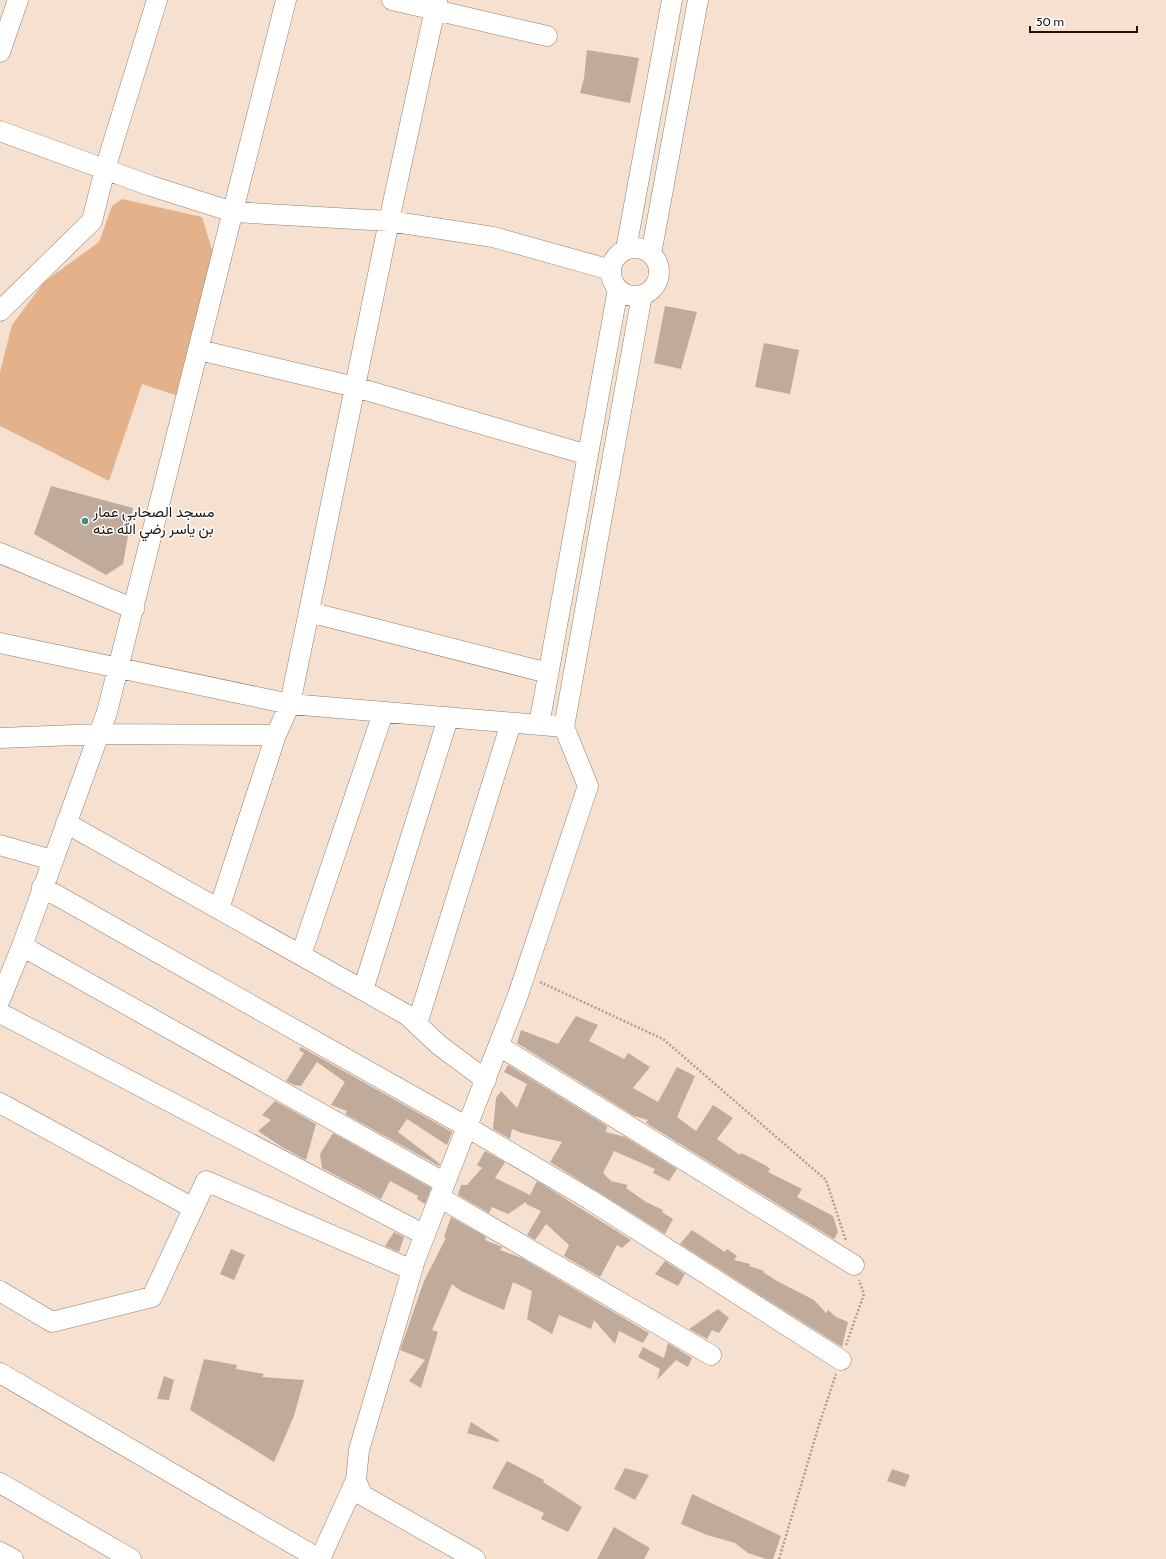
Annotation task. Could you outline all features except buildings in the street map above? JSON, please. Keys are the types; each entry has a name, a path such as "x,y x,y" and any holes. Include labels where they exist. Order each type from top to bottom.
{"street":[{"path":"0,52 18,0"},
{"path":"0,312 92,221 105,169 157,0"},
{"path":"0,1000 22,946 42,887 107,712 116,668 134,609 286,0"},
{"path":"392,0 436,5 547,36"},
{"path":"626,250 672,0"},
{"path":"651,254 698,0"},
{"path":"219,910 276,735 290,704 389,221 436,5"},
{"path":"652,110 678,111"},
{"path":"0,131 151,186 233,212 389,221 493,237 611,270"},
{"path":"640,248 651,254 658,265 658,277 655,285 642,295 629,296 618,289 614,284 611,270 616,257 626,250 640,248"},
{"path":"538,725 618,289"},
{"path":"0,1373 319,1559 356,1480 358,1450 412,1270 517,998 588,786 564,727 642,295"},
{"path":"199,350 355,387 588,455"},
{"path":"0,553 134,609"},
{"path":"308,612 548,673"},
{"path":"0,643 290,704 564,727"},
{"path":"301,955 383,712"},
{"path":"363,990 448,718"},
{"path":"417,1024 511,723"},
{"path":"0,738 99,734 276,735"},
{"path":"66,824 407,1015 439,1045 486,1080"},
{"path":"0,845 52,860"},
{"path":"42,887 467,1127 589,1200 841,1360"},
{"path":"22,946 442,1190 712,1355"},
{"path":"0,1014 425,1235"},
{"path":"499,1046 854,1265"},
{"path":"0,1103 193,1208"},
{"path":"0,1291 52,1322 152,1297 206,1181 412,1270"},
{"path":"356,1480 362,1495 475,1559"},
{"path":"0,1483 130,1559"},
{"path":"0,1552 12,1559"}],"shaded area":[{"path":"122,199 202,217 215,259 178,396 142,384 109,481 0,426 0,372 12,325 44,282 99,242 112,206"}],"place":[{"name":"مسجد الصحابي عمار بن ياسر رضي الله عنه","path":"85,521"}]}
